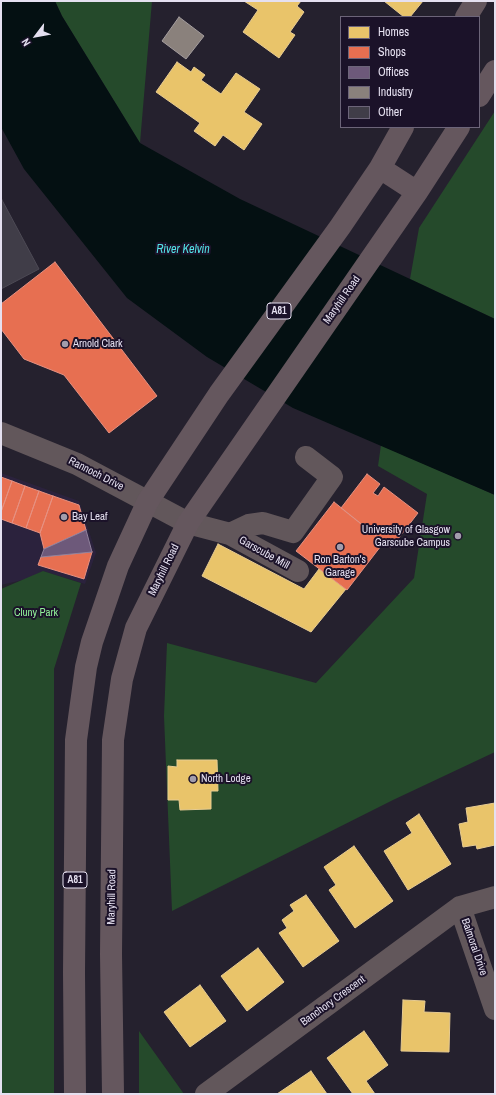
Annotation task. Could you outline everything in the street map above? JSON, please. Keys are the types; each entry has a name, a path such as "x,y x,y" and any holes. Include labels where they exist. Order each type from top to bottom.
{"main road":[{"path":"467,16 476,1"},
{"path":"480,94 495,71"},
{"name":"A81","path":"75,1094 74,972 76,740 86,667 92,642 118,566 148,501 219,394 340,227 380,168 403,128"},
{"name":"Maryhill Road","path":"113,1094 111,954 113,740 122,679 136,628 188,523 375,252 458,128"},
{"path":"380,168 416,192"}],"street":[{"name":"Rannoch Drive","path":"1,433 67,459 188,523"},
{"name":"Garscube Mill","path":"230,534 249,525 263,523 293,532 332,477 306,457"},
{"name":"Garscube Mill","path":"188,523 230,534 298,572"},
{"path":"460,907 495,898"},
{"name":"Balmoral Drive","path":"460,907 495,1009"},
{"name":"Banchory Crescent","path":"206,1094 460,907"}],"shaded area":[{"path":"1,473 79,501 96,553 85,584 43,571 27,579 1,585"}],"green space":[{"path":"55,1 152,1 140,143 62,16"},
{"path":"495,111 495,319 410,279 419,228"},
{"name":"University of Glasgow Garscube Campus","path":"381,445 495,495 495,752 393,800 172,911 164,716 167,643 316,683 414,578 427,494 378,466"},
{"name":"Cluny Park","path":"43,571 81,583 54,669 54,1094 1,1094 1,589"},
{"path":"139,1031 184,1094 139,1094"}],"water":[{"name":"River Kelvin","path":"1,1 55,1 62,16 140,143 240,199 495,319 495,495 293,408 207,357 127,298 24,169 1,127"}],"building: Homes":[{"path":"244,1 301,1 297,6 304,12 290,32 295,35 279,58 243,32 258,10"},
{"path":"384,1 423,1 411,16 403,16"},
{"path":"177,62 191,72 194,67 205,75 201,80 221,94 236,73 260,89 244,112 262,124 244,150 223,135 215,146 194,131 200,123 156,92"},
{"path":"218,544 304,589 319,569 346,589 311,632 202,576"},
{"name":"North Lodge","path":"177,760 217,760 218,791 211,791 211,809 180,810 179,800 168,800 168,766 177,767"},
{"path":"495,803 495,845 477,849 476,845 463,847 459,824 468,822 466,808"},
{"path":"419,814 451,864 408,890 384,851 412,833 406,823"},
{"path":"354,846 393,901 355,928 329,890 336,885 324,867"},
{"path":"306,895 339,941 303,967 279,933 287,928 282,920 294,911 290,905"},
{"path":"258,948 284,982 247,1011 221,976"},
{"path":"200,985 226,1021 190,1047 164,1012"},
{"path":"403,1000 425,1001 424,1012 450,1013 449,1052 401,1051"},
{"path":"364,1031 388,1065 366,1081 375,1094 353,1094 327,1058"},
{"path":"311,1071 327,1094 277,1094"}],"building: Shops":[{"name":"Arnold Clark","path":"55,262 157,396 109,433 64,375 24,359 1,329 1,304"},
{"path":"367,474 380,484 373,493 378,496 384,487 418,513 391,548 341,508"},
{"path":"1,477 12,481 1,512"},
{"path":"12,481 25,486 12,523 1,519 1,512"},
{"path":"25,486 39,491 26,528 12,523"},
{"path":"39,491 53,496 40,533 26,528"},
{"name":"Bay Leaf","path":"53,496 79,505 86,530 44,549 40,533"},
{"name":"Ron Barton's Garage","path":"334,502 384,542 347,590 296,551"},
{"path":"92,552 84,579 38,565 41,557"}],"building: Offices":[{"path":"86,530 92,552 41,557 44,549"}],"building: Industry":[{"path":"179,17 204,36 186,59 162,41"}],"building: Other":[{"path":"2,200 39,269 1,289 1,201"}],"place":[{"name":"Arnold Clark","path":"65,344"},
{"name":"Bay Leaf","path":"64,517"},
{"name":"University of Glasgow Garscube Campus","path":"458,536"},
{"name":"Ron Barton's Garage","path":"340,547"},
{"name":"North Lodge","path":"193,779"}]}
